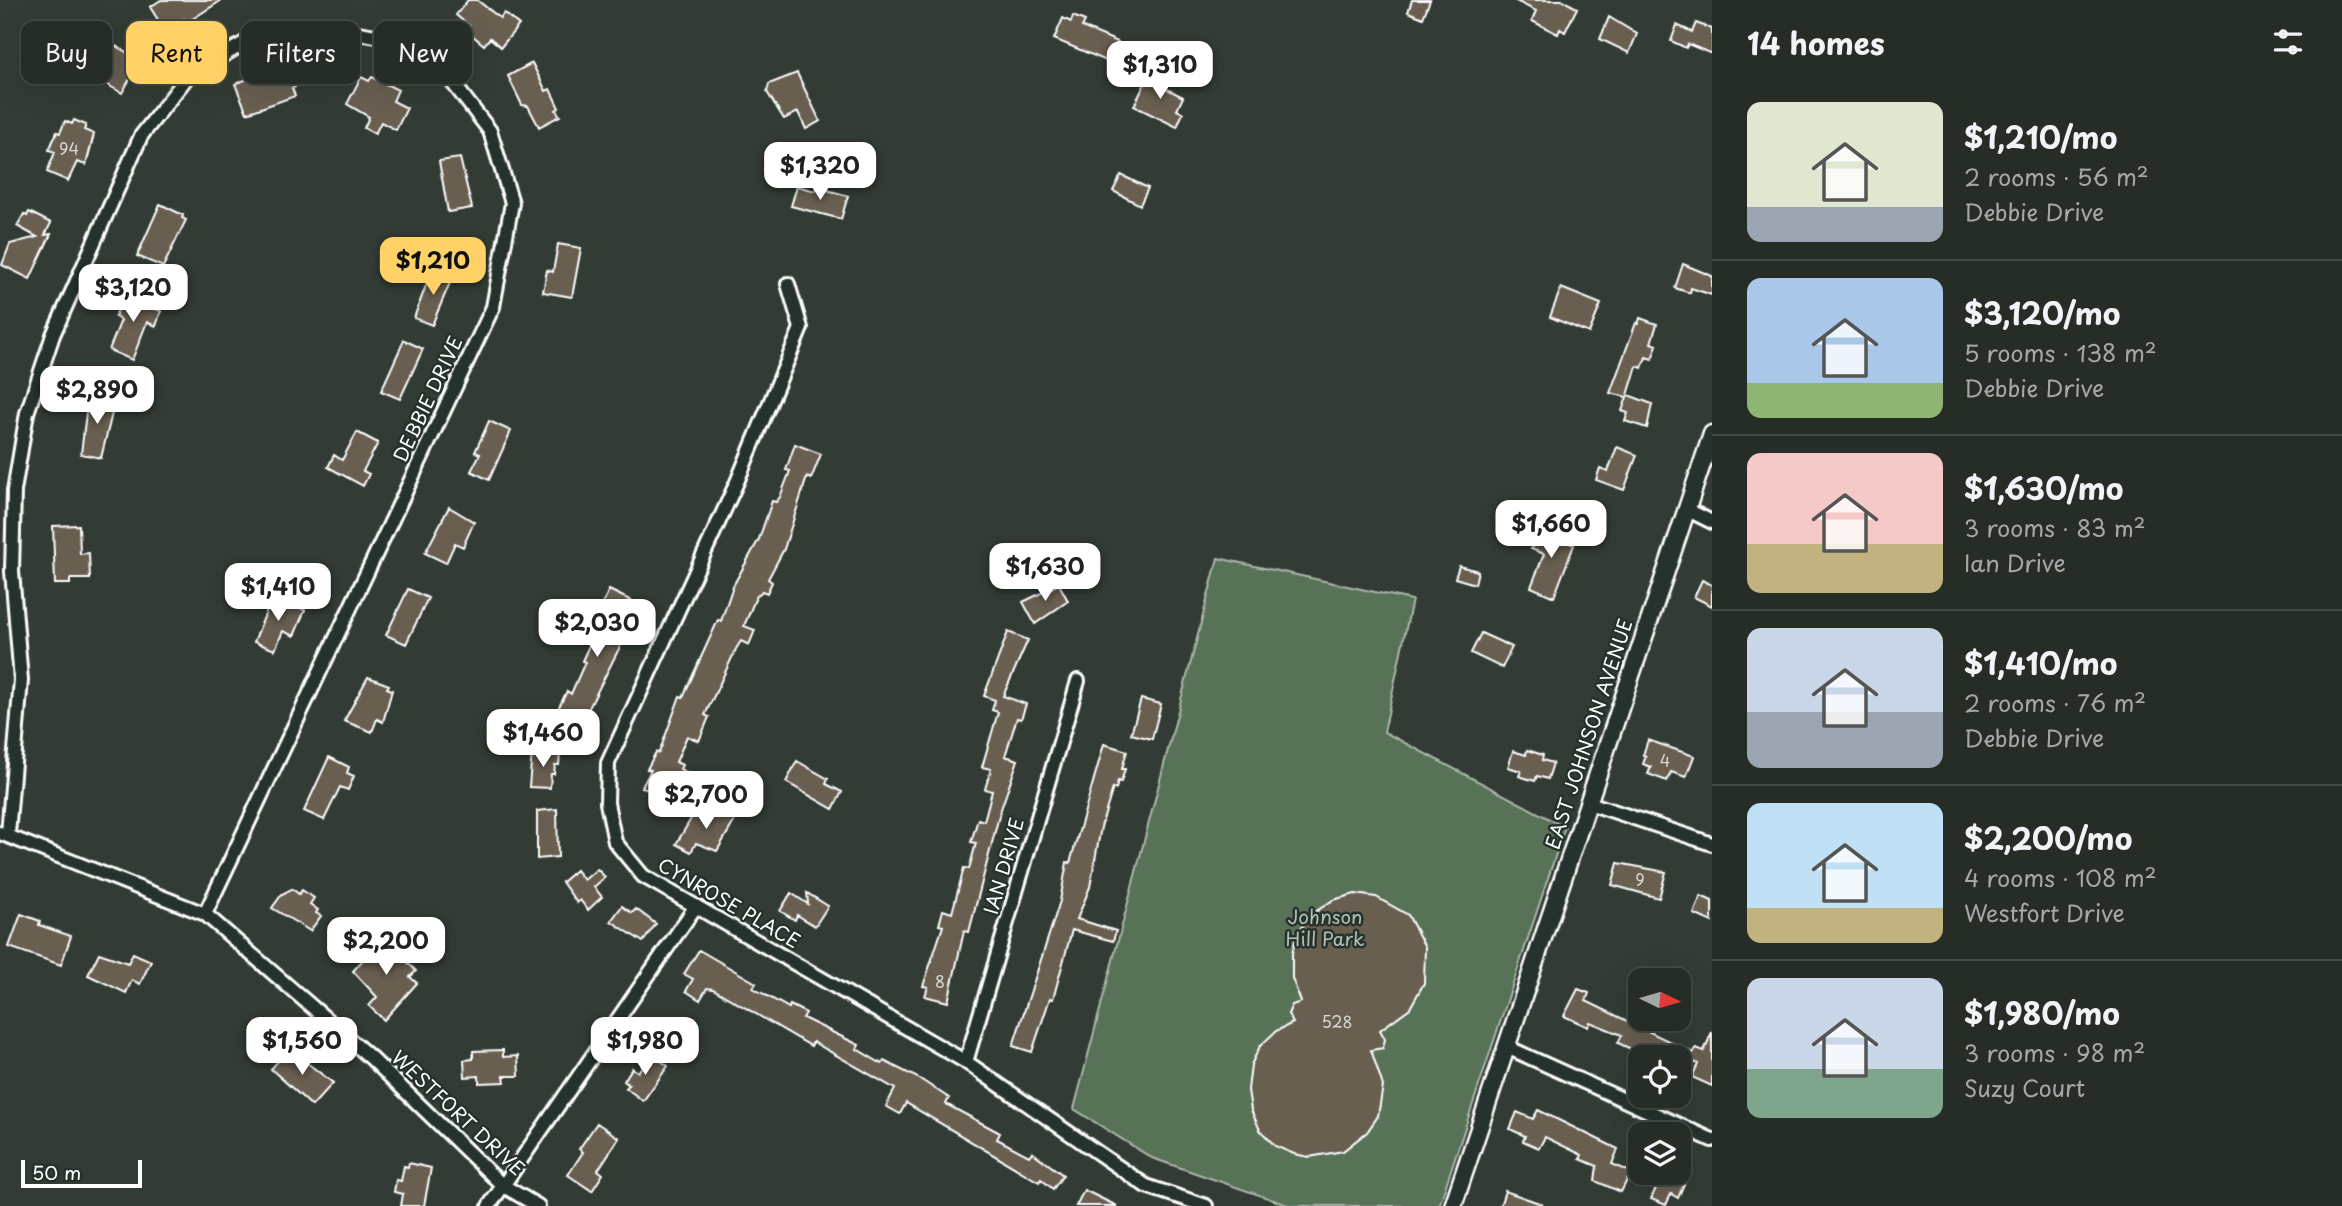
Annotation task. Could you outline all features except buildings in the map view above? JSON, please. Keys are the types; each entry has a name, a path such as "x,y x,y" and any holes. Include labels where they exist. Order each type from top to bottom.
{"street":[{"name":"DEBBIE DRIVE","path":"4,834 21,680 12,571 14,491 27,412 53,335 141,136 188,76 246,42 317,26 382,37 443,71 490,131 512,203 493,307 205,914"},
{"name":"CYNROSE PLACE","path":"788,284 801,328 737,482 608,764 607,803 615,842 643,876 966,1062 1146,1186 1206,1206"},
{"name":"EAST JOHNSON AVENUE","path":"1453,1206 1712,434"},
{"path":"1686,509 1712,522"},
{"name":"IAN DRIVE","path":"966,1062 1078,681"},
{"path":"1589,803 1712,844"},
{"name":"WESTFORT DRIVE","path":"4,834 205,914 371,1058 502,1185 538,1206"},
{"path":"489,1206 696,906"},
{"path":"1507,1047 1712,1140"}],"green space":[{"name":"Johnson Hill Park","path":"1218,558 1412,600 1384,732 1565,827 1439,1206 1291,1206 1152,1158 1074,1109"}]}
